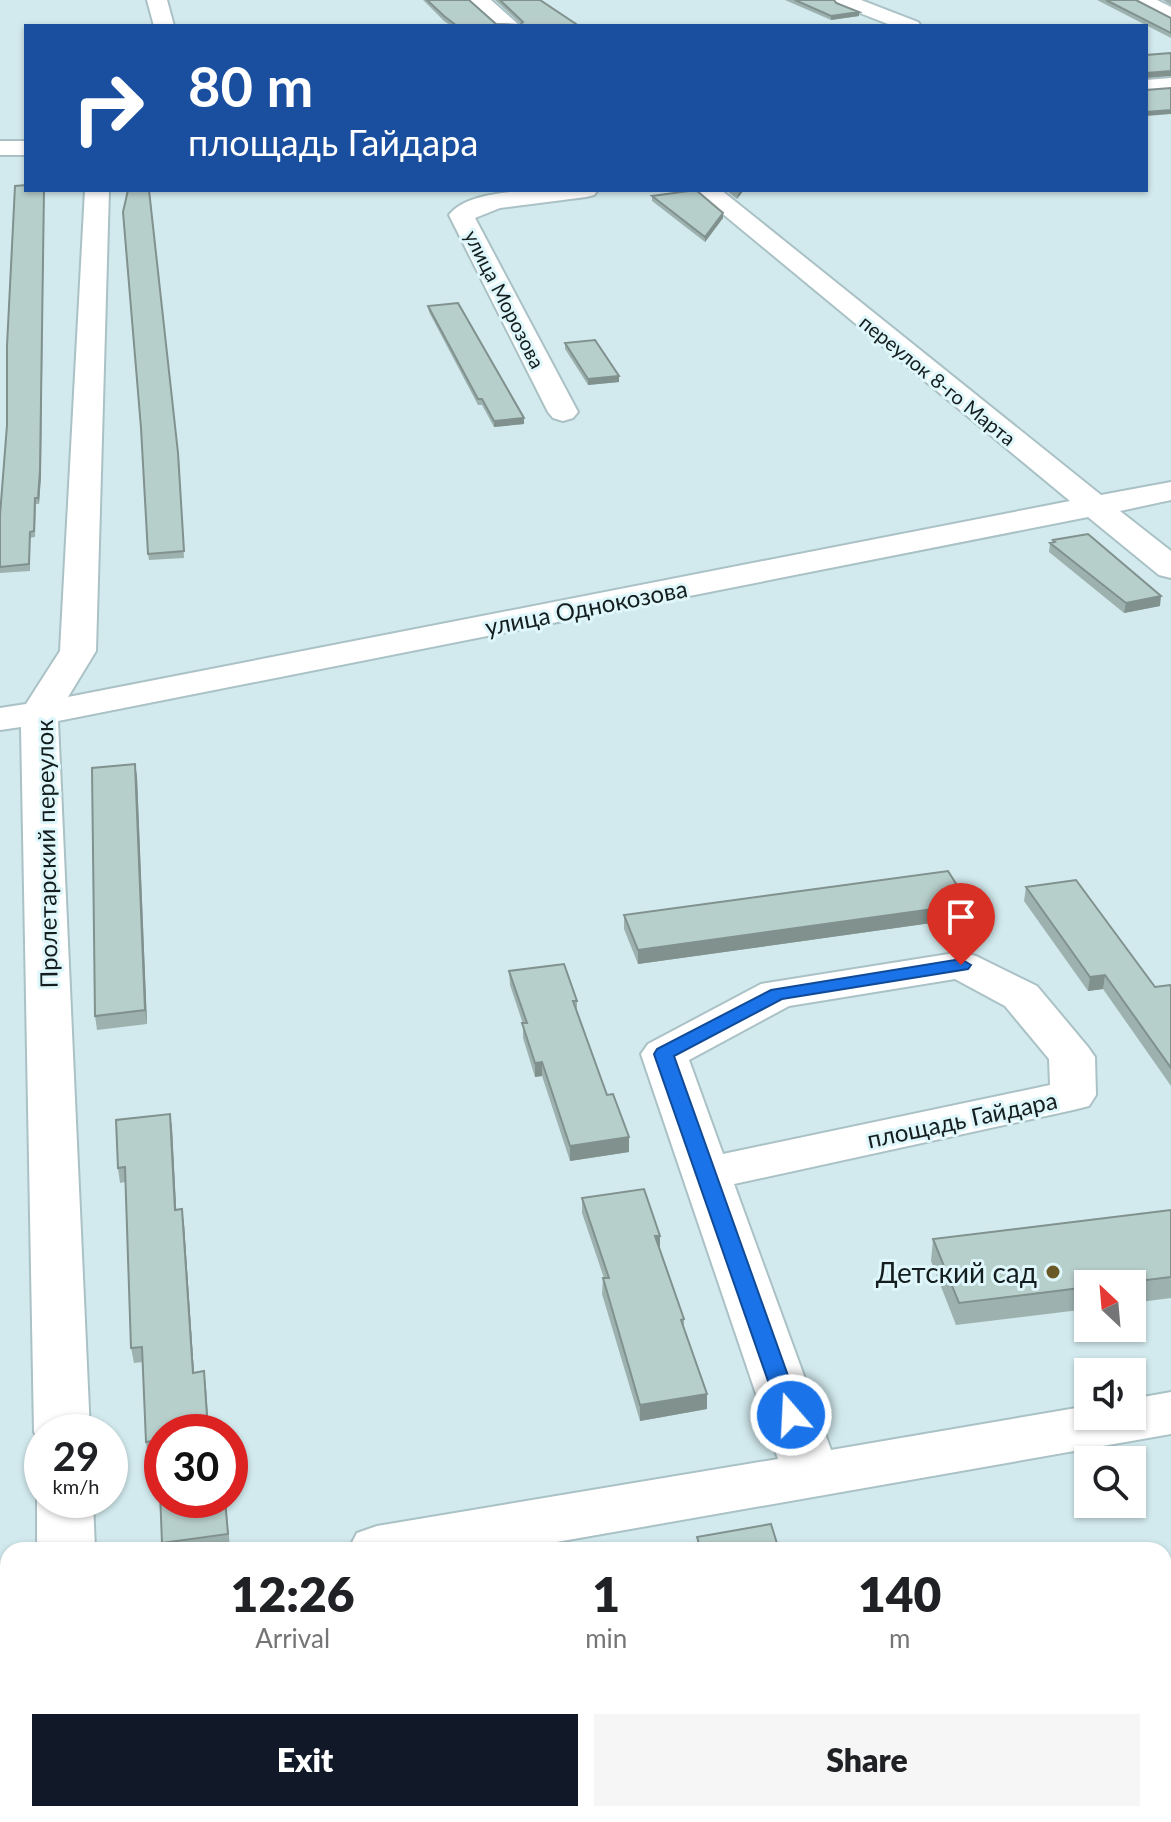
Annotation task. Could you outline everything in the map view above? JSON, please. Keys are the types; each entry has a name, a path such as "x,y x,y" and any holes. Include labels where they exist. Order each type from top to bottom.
{"street":[{"path":"157,0 163,24"},
{"path":"479,0 508,24"},
{"path":"844,0 906,24"},
{"path":"1142,0 1171,14"},
{"path":"1148,86 1171,84"},
{"path":"0,148 24,148"},
{"name":"Пролетарский переулок","path":"61,1414 39,714 78,651 97,192"},
{"name":"улица Морозова","path":"563,412 461,215 495,201 569,192"},
{"name":"переулок 8-го Марта","path":"708,192 1171,568"},
{"name":"улица Однокозова","path":"0,719 39,714 1171,491"},
{"name":"площадь Гайдара","path":"706,1174 1073,1095 1072,1057 1021,996 961,965 777,994 664,1054 706,1174 812,1475"},
{"path":"423,1542 1171,1413"},
{"path":"65,1518 66,1542"}],"building":[{"path":"427,0 469,0 496,24 454,24"},
{"path":"500,0 540,0 576,24 521,24 523,22"},
{"path":"795,0 834,0 859,12 831,16"},
{"path":"1106,0 1136,0 1171,18 1171,33"},
{"path":"1171,53 1171,71 1148,73 1148,55"},
{"path":"1171,88 1171,110 1148,112 1148,90"},
{"path":"24,185 24,192 44,192 40,470 34,531 30,532 29,564 0,567 0,515 7,425 7,346 15,186"},
{"path":"128,192 149,192 178,453 184,551 148,554 123,212"},
{"path":"698,192 723,213 705,237 652,196"},
{"path":"458,303 524,418 494,421 482,399 478,399 428,306"},
{"path":"595,340 619,376 588,379 565,343"},
{"path":"1088,534 1161,596 1126,603 1050,543"},
{"path":"135,764 145,1010 95,1016 92,768"},
{"path":"948,871 969,904 638,950 624,915"},
{"path":"1076,880 1155,987 1170,985 1171,1068 1105,975 1090,977 1026,887"},
{"path":"564,964 577,1001 573,1001 607,1095 613,1094 629,1137 570,1146 542,1062 535,1063 522,1023 527,1023 509,971"},
{"path":"170,1114 175,1210 182,1209 193,1373 204,1371 207,1414 145,1414 142,1347 131,1348 125,1167 118,1168 116,1120"},
{"path":"644,1189 660,1236 655,1236 707,1394 640,1405 603,1278 609,1278 582,1198"},
{"name":"Детский сад","path":"1171,1210 1171,1277 1146,1280 1146,1270 1074,1270 1074,1289 959,1303 933,1239"},
{"path":"161,1518 227,1518 228,1534 162,1542"},
{"path":"771,1524 777,1542 699,1542 697,1537"}],"place":[{"name":"Детский сад","path":"1053,1272"}],"route":[{"path":"791,1415 664,1054 777,994 961,965"}]}
